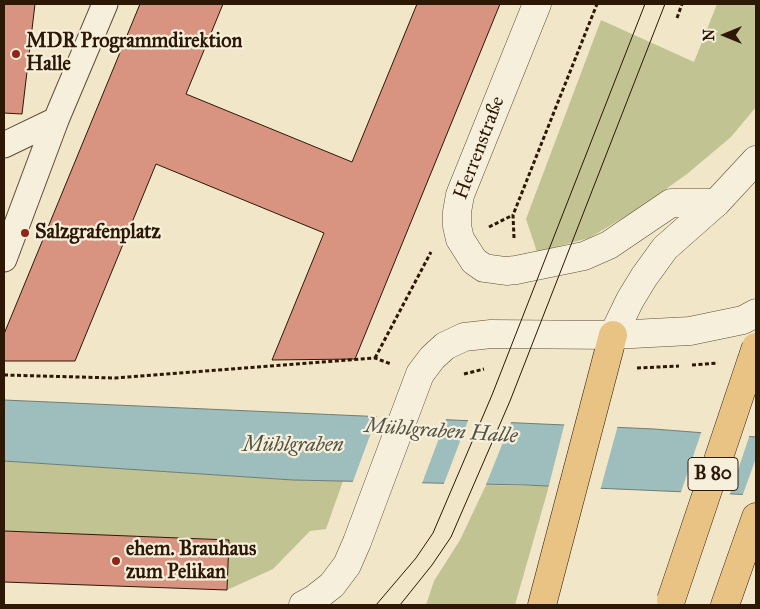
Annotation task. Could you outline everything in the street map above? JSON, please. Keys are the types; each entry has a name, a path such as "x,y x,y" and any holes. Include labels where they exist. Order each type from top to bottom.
{"main road":[{"path":"542,605 600,392 613,335"},
{"name":"B 80","path":"670,603 756,347"},
{"path":"725,605 756,517"}],"street":[{"path":"4,259 56,120 105,4"},
{"name":"Herrenstraße","path":"538,4 460,195 457,226 460,239 474,261 484,268 506,271 584,256 609,245 671,204 716,204"},
{"path":"4,145 56,120"},
{"path":"613,335 630,300 665,248 716,204 756,160"},
{"path":"303,605 332,585 347,565 420,374 432,358 446,346 464,337 491,334 613,335 690,331 743,320 756,313"}],"path":[{"path":"514,242 514,215 597,4"},
{"path":"677,18 682,4"},
{"path":"375,358 432,250 514,215"},
{"path":"4,375 115,378 375,358 420,374"}],"green space":[{"path":"717,4 756,4 756,107 731,137 687,174 638,209 589,238 537,252 526,219 601,20 694,62"},
{"path":"4,461 293,480 343,481 326,529 310,531 273,569 227,590 229,540 4,531"},
{"path":"486,485 549,486 515,605 426,605 434,581 460,540"}],"water":[{"name":"Mühlgraben","path":"4,400 654,429 756,437 756,495 525,485 293,480 4,461"}],"pier":[{"path":"378,414 447,417 421,486 352,484"},
{"path":"469,418 512,420 485,487 443,486"},
{"path":"565,422 618,425 600,491 548,489"},
{"path":"702,430 750,434 729,497 680,495"},
{"path":"756,458 756,498 742,497"}],"building":[{"name":"MDR Programmdirektion Halle","path":"4,4 35,4 22,114 4,113"},
{"path":"140,4 223,4 186,94 352,162 417,4 500,4 355,359 272,360 324,233 156,164 75,361 4,361 4,334"},
{"name":"ehem. Brauhaus zum Pelikan","path":"4,531 229,540 227,590 4,582"}],"tram line":[{"path":"376,605 416,558 433,533 492,395 645,4"},
{"path":"400,605 432,565 451,537 510,401 665,4"}],"place":[{"name":"MDR Programmdirektion Halle","path":"16,54"},
{"name":"Salzgrafenplatz","path":"25,233"},
{"name":"ehem. Brauhaus zum Pelikan","path":"116,561"}],"water label":[{"name":"Mühlgraben Halle","path":"441,432"}]}
